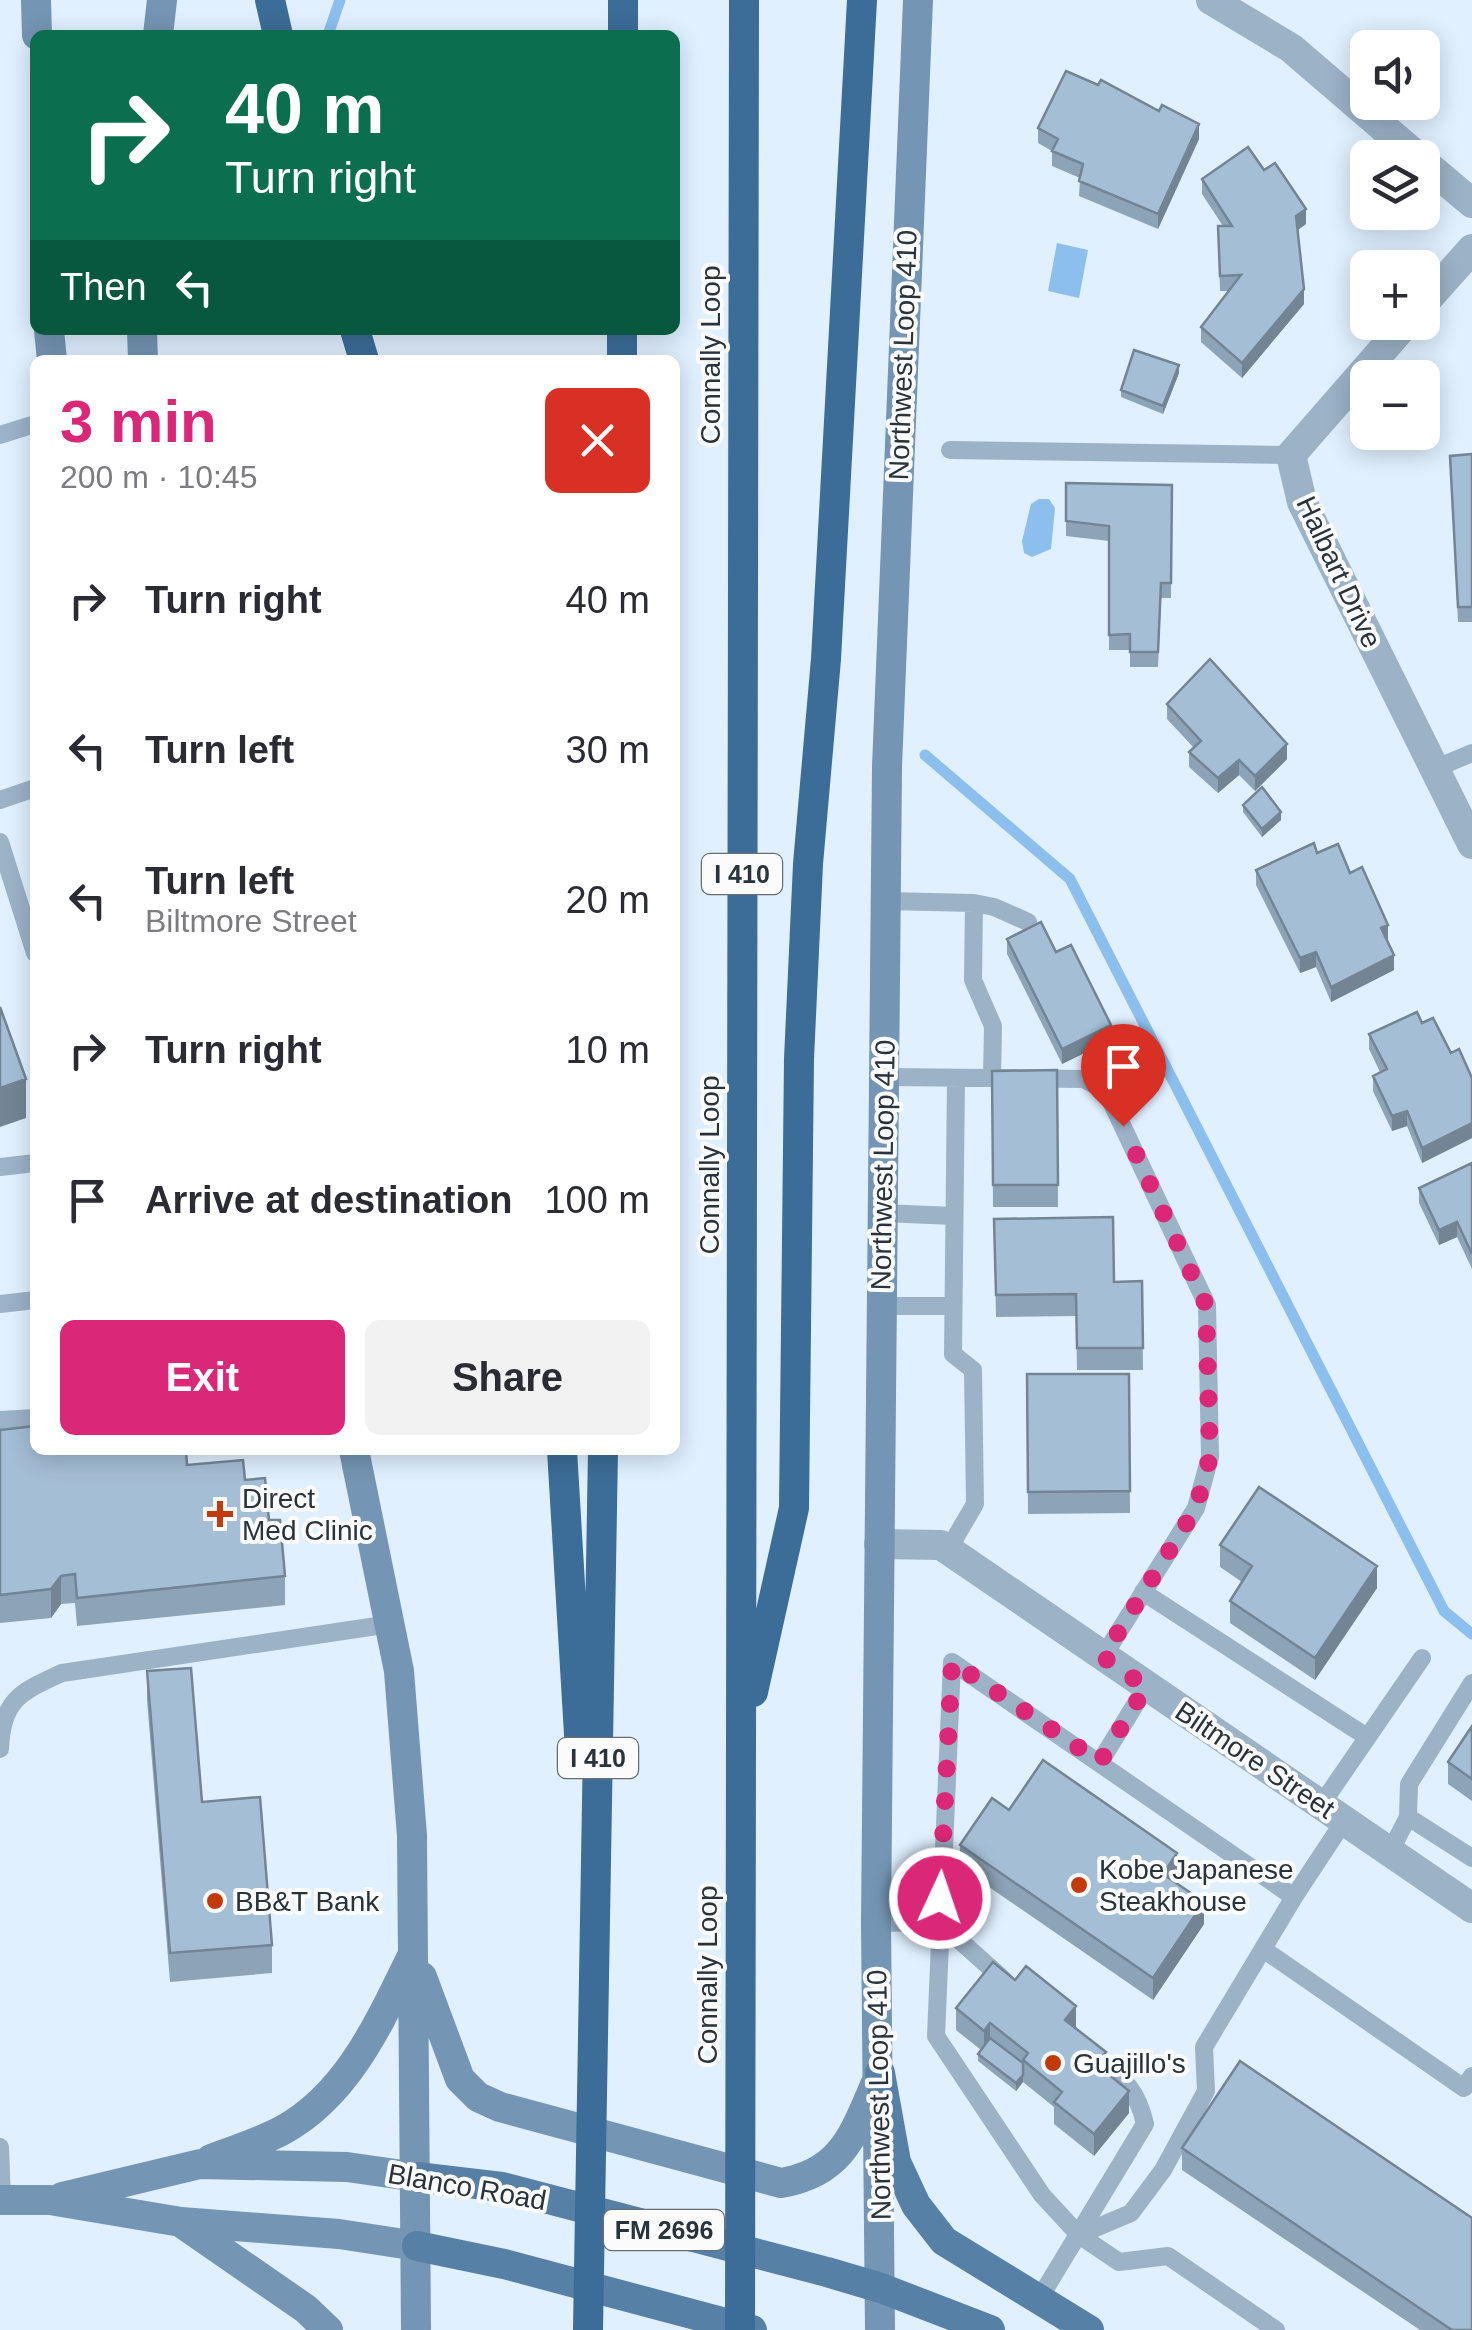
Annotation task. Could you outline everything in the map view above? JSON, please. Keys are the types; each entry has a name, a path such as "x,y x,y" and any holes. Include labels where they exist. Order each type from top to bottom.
{"highway":[{"path":"270,0 277,30"},
{"path":"623,0 623,30"},
{"name":"Connally Loop","path":"740,2330 744,0"},
{"path":"740,1749 794,1508 799,1059 808,864 826,659 862,0"},
{"path":"562,1455 594,1984"},
{"name":"I 410","path":"588,2330 603,1455"}],"main road":[{"path":"36,0 37,30"},
{"path":"159,30 162,0"},
{"name":"Northwest Loop 410","path":"880,2330 876,1923 887,768 918,0"},
{"path":"355,1455 399,1671 412,1836 416,2330"},
{"path":"414,1952 460,2080 478,2097 500,2107 781,2183 821,2172 853,2136 880,2073"},
{"path":"200,2164 284,2130 337,2088 378,2026 414,1952"},
{"path":"880,2073 896,2162 916,2205 944,2241 1089,2330"},
{"name":"Blanco Road","path":"50,2200 200,2164 346,2166 502,2187 881,2288 990,2330"},
{"name":"Blanco Road","path":"1,2200 50,2200 180,2222 338,2234 417,2246 504,2264 752,2330"},
{"path":"180,2222 306,2310 328,2330"}],"street":[{"path":"1211,0 1291,48 1399,140"},
{"path":"1440,175 1472,203"},
{"path":"1440,285 1472,249"},
{"path":"1291,455 1392,340"},
{"name":"Halbart Drive","path":"1291,455 1302,502 1472,844"},
{"name":"Biltmore Street","path":"880,1544 940,1546 948,1550 1472,1908"}],"lane":[{"path":"0,435 30,426"},
{"path":"950,450 1291,455"},
{"path":"1434,768 1472,753"},
{"path":"0,800 30,790"},
{"path":"0,842 30,937"},
{"path":"886,902 974,903 1028,922"},
{"path":"974,903 973,980 993,1026 992,1078"},
{"path":"884,1076 1084,1079 1106,1091 1206,1305 1210,1457 1196,1508 1103,1657"},
{"path":"948,1550 975,1504 973,1370 953,1354 956,1078"},
{"path":"0,1167 30,1164"},
{"path":"883,1214 954,1216"},
{"path":"0,1304 30,1301"},
{"path":"882,1306 953,1306"},
{"path":"0,1420 30,1418"},
{"path":"1144,1592 1368,1738"},
{"path":"0,1749 6,1710 18,1695 62,1673 390,1624"},
{"path":"1079,2235 1131,2213 1162,2170 1206,2091 1204,2046 1294,1897 1368,1738 1422,1658"},
{"path":"1276,2330 1168,2256 1119,2262 1079,2235 1042,2195 936,2036 952,1662 1294,1897"},
{"path":"1390,1852 1408,1817 1409,1784 1472,1683"},
{"path":"1100,1762 1146,1687"},
{"path":"1408,1817 1472,1858"},
{"path":"876,1923 939,1922 1015,1990"},
{"path":"1263,1949 1464,2088 1472,2076"},
{"path":"1040,2300 1145,2124 1128,2082 1098,2059"},
{"path":"0,2147 1,2200"}],"water":[{"path":"1057,243 1088,250 1079,298 1048,291"},
{"path":"1049,499 1055,508 1051,549 1032,557 1024,553 1022,541 1031,504"}],"building":[{"path":"1066,71 1098,85 1101,80 1159,111 1162,105 1199,124 1158,214 1079,181 1083,164 1052,151 1058,139 1038,128"},
{"path":"1248,147 1264,170 1275,163 1306,209 1296,216 1304,289 1242,363 1201,327 1241,275 1220,276 1218,226 1232,226 1202,179"},
{"path":"1134,350 1179,365 1163,406 1121,390"},
{"path":"1472,454 1472,607 1458,607 1450,456"},
{"path":"1066,483 1172,485 1171,583 1161,583 1158,652 1130,652 1130,634 1109,635 1109,526 1066,521"},
{"path":"1210,659 1287,744 1255,776 1239,760 1218,778 1189,752 1201,741 1167,704"},
{"path":"1262,787 1281,812 1262,829 1243,805"},
{"path":"1314,843 1317,853 1338,844 1350,873 1362,867 1388,925 1381,928 1394,955 1331,987 1316,952 1300,958 1256,870"},
{"path":"1041,922 1056,952 1071,945 1111,1025 1062,1049 1007,939"},
{"path":"0,1007 26,1079 0,1088"},
{"path":"1417,1012 1422,1023 1433,1018 1451,1053 1459,1049 1472,1078 1472,1123 1422,1148 1407,1111 1392,1116 1373,1076 1387,1069 1369,1034"},
{"path":"1057,1070 1058,1185 993,1185 992,1071"},
{"path":"1472,1163 1472,1254 1457,1222 1439,1230 1419,1188"},
{"path":"1113,1217 1114,1282 1142,1281 1143,1348 1077,1348 1076,1294 996,1295 994,1219"},
{"path":"1027,1374 1129,1374 1130,1491 1028,1492"},
{"path":"30,1427 30,1455 186,1455 187,1465 243,1460 245,1480 265,1478 269,1520 280,1520 285,1576 77,1598 75,1574 61,1576 51,1589 0,1595 0,1430"},
{"path":"1259,1487 1377,1566 1315,1658 1230,1601 1252,1566 1220,1545"},
{"name":"BB&T Bank","path":"191,1668 202,1802 260,1797 272,1945 170,1953 147,1671"},
{"path":"1472,1726 1472,1779 1448,1762"},
{"name":"Kobe Japanese Steakhouse","path":"1043,1760 1177,1853 1163,1874 1204,1902 1153,1978 960,1845 992,1798 1009,1810"},
{"name":"Guajillo's","path":"993,1962 1015,1980 1026,1966 1076,2006 1065,2020 1106,2052 1096,2064 1129,2091 1094,2134 1054,2102 1062,2092 1023,2060 1028,2053 990,2023 984,2031 956,2008"},
{"path":"990,2038 1023,2063 1023,2075 1016,2083 978,2054"},
{"path":"1240,2061 1472,2218 1472,2330 1452,2330 1182,2148"}],"waterway":[{"path":"330,30 340,0"},
{"path":"925,755 1070,879 1444,1611 1472,1634"}],"place":[{"name":"Direct Med Clinic","path":"220,1514"},
{"name":"Kobe Japanese Steakhouse","path":"1079,1885"},
{"name":"BB&T Bank","path":"215,1901"},
{"name":"Guajillo's","path":"1053,2063"}],"route":[{"path":"940,1898 952,1662 1100,1762 1146,1687 1103,1657 1196,1508 1210,1457 1206,1305 1123,1126"}]}
